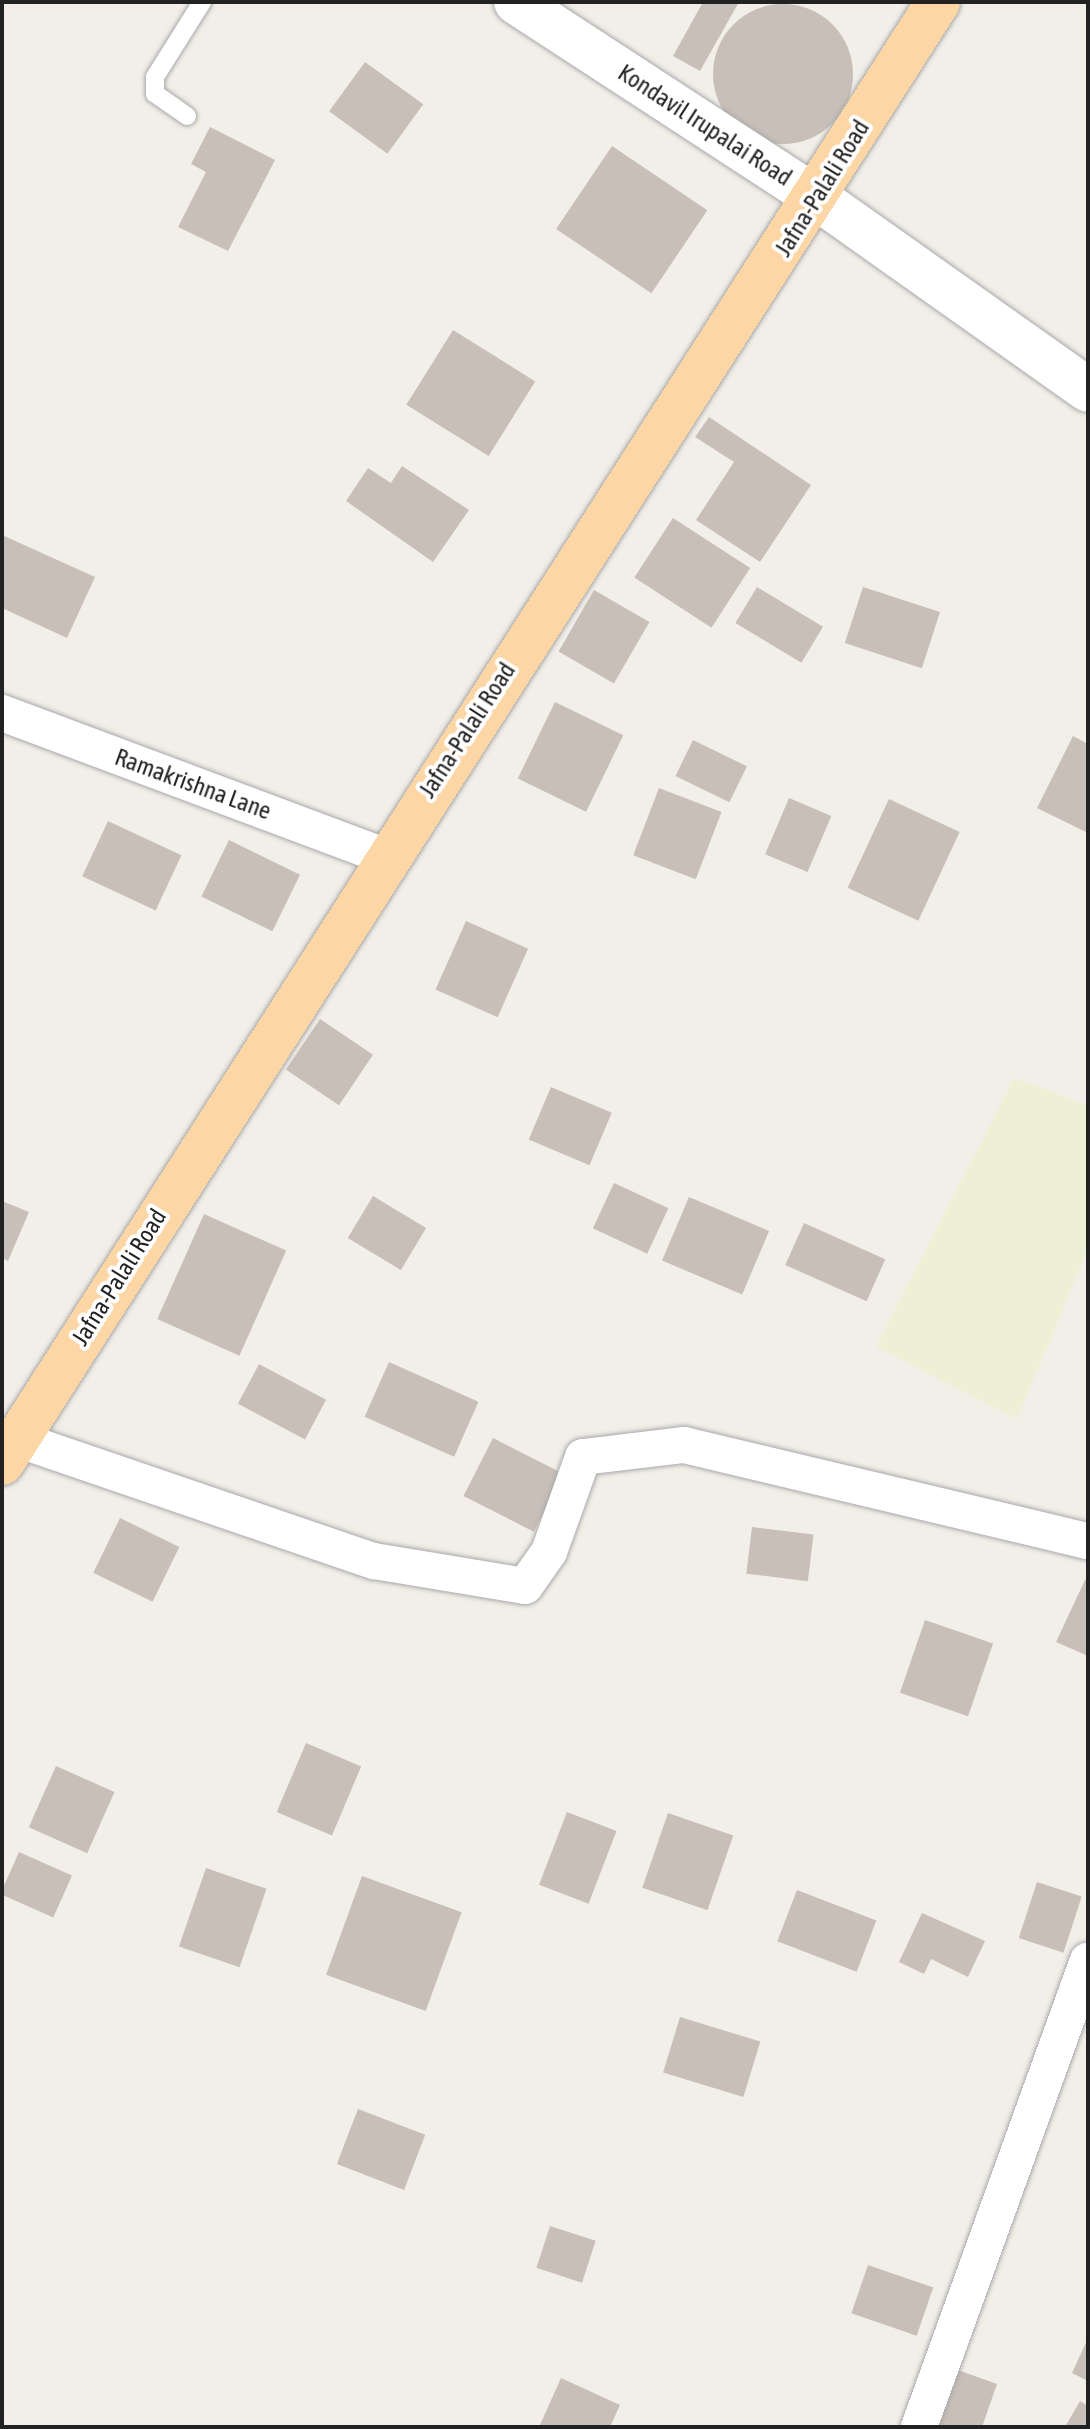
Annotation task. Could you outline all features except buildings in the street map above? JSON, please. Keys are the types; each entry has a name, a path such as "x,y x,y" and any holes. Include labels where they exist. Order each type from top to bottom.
{"main road":[{"name":"Jafna-Palali Road","path":"10,1451 385,856 817,198 938,2"}],"street":[{"name":"Kondavil Irupalai Road","path":"516,2 817,198 1088,390"},
{"name":"Ramakrishna Lane","path":"2,713 385,856"},
{"path":"10,1451 374,1561 525,1586 549,1552 583,1457 684,1445 1088,1541"},
{"path":"919,2427 1088,1961"}],"lane":[{"path":"187,116 155,94 155,77 202,2"}],"green space":[{"path":"1014,1078 1088,1105 1088,1249 1017,1419 876,1347"}]}
